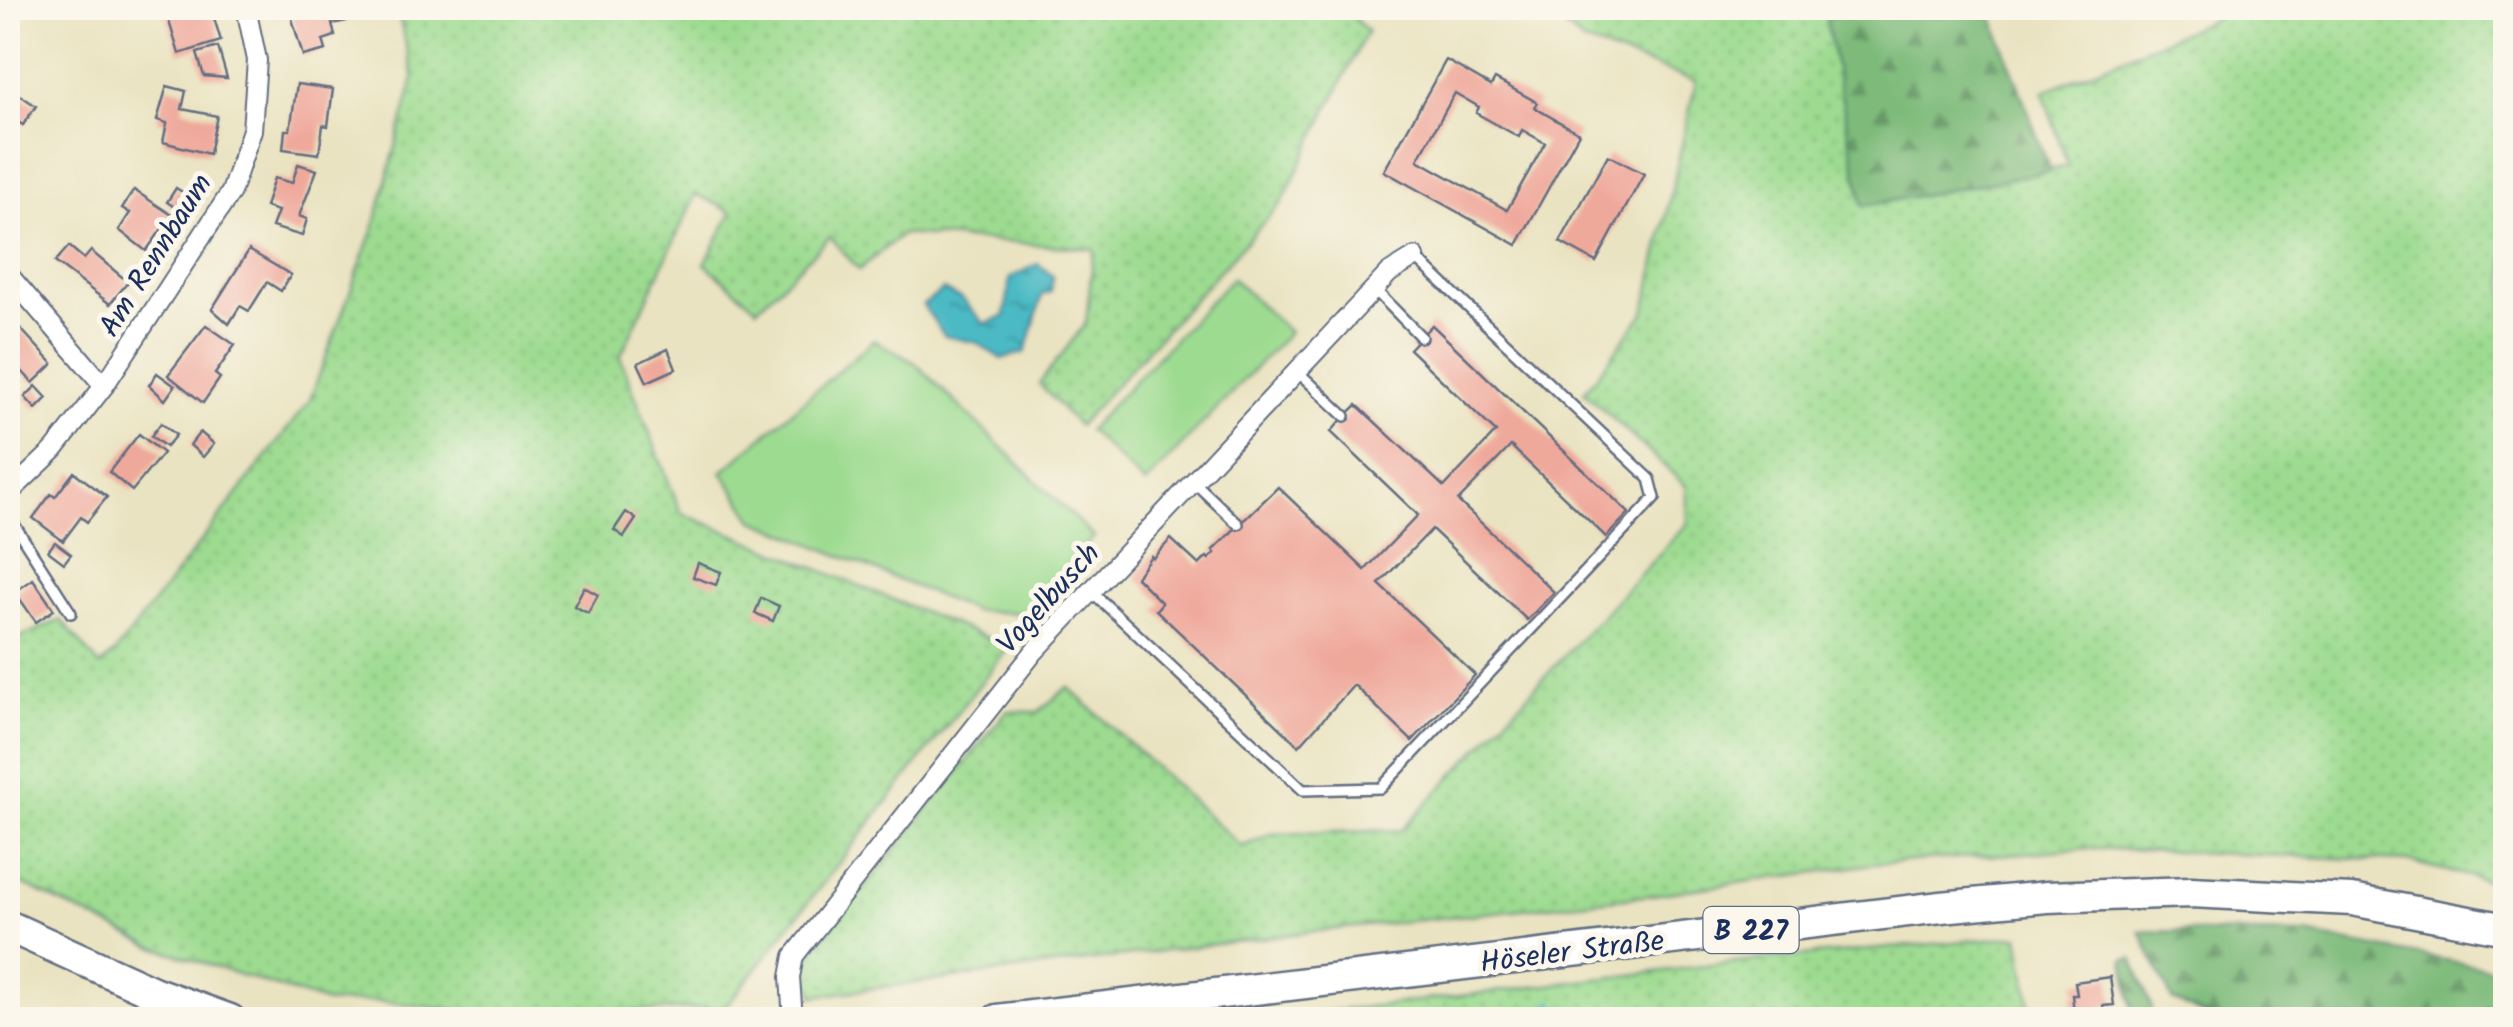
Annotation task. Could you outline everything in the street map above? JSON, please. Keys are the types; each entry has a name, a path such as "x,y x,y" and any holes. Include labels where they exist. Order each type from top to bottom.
{"main road":[{"name":"Höseler Straße","path":"997,1020 2048,897 2191,892 2352,900 2506,928"},
{"path":"8,926 153,992 230,1020"}],"street":[{"name":"Am Rennbaum","path":"8,494 54,450 104,386 231,192 252,130 257,60 246,8"},
{"name":"Vogelbusch","path":"792,1020 790,977 794,956 1034,652 1389,273 1415,257"},
{"path":"8,274 104,386"}],"lane":[{"path":"1091,590 1303,790 1381,788 1655,498 1650,479 1415,257"},
{"path":"1374,289 1421,337"},
{"path":"1297,370 1345,416"},
{"path":"1194,482 1238,524"},
{"path":"8,515 70,613"}],"green space":[{"path":"397,8 1344,8 1367,31 1282,202 1078,426 1039,384 1086,323 1094,249 902,234 859,270 830,237 757,308 705,264 732,212 696,194 620,357 681,513 1009,647 725,1008 505,1016 378,1001 327,1003 151,946 8,877 8,642 61,620 100,666 115,653 310,400 374,228 414,78"},
{"path":"1544,8 1824,8 1864,206 2068,166 2043,92 2239,8 2505,8 2505,885 2407,861 2091,848 1873,864 1652,895 1309,932 814,996 804,962 1007,711 1038,712 1068,687 1242,847 1271,834 1402,830 1688,523 1686,486 1584,392 1645,312 1696,81 1583,42"},
{"path":"1824,8 1995,8 1993,18 2050,171 1863,206"},
{"path":"1232,278 1289,332 1145,484 1088,430"},
{"path":"874,340 914,362 1094,537 1024,613 974,611 754,520 722,472"},
{"path":"2140,931 2306,934 2505,971 2505,1019 2212,1019 2172,1000"},
{"path":"2019,936 2033,1019 1270,1019 1737,962"},
{"path":"2132,958 2151,1005 2152,1019 2134,1019 2124,960"}],"water":[{"path":"1038,264 1053,276 1051,292 1042,295 1026,352 1001,359 978,343 944,336 923,305 943,290 962,299 985,324 1005,316 1010,278"}],"building":[{"path":"165,8 211,8 221,41 179,54"},
{"path":"292,8 342,8 346,21 332,24 335,36 323,40 326,50 303,56"},
{"path":"218,47 227,78 204,76 197,53"},
{"path":"1446,60 1491,86 1495,79 1538,103 1535,108 1579,133 1517,245 1384,171","holes":["1455,93 1479,107 1476,113 1519,137 1522,130 1545,143 1507,210 1418,160"]},
{"path":"297,84 333,89 319,154 283,149"},
{"path":"167,86 186,91 182,109 217,116 209,154 163,142 167,123 157,120"},
{"path":"8,87 36,106 23,125 13,119 8,127"},
{"path":"1608,155 1644,174 1596,262 1560,242"},
{"path":"298,164 317,170 299,216 307,219 302,236 272,227 278,211 265,207 274,178 292,183"},
{"path":"176,188 195,200 186,215 167,202"},
{"path":"134,190 172,215 146,251 119,230 130,213 122,208"},
{"path":"69,246 84,259 91,251 128,282 110,304 55,262"},
{"path":"249,250 291,275 281,291 267,282 249,311 240,306 229,324 212,309"},
{"path":"206,325 235,345 215,374 220,378 203,403 168,375"},
{"path":"1432,325 1629,513 1606,537 1511,446 1458,501 1554,592 1527,620 1432,529 1379,584 1475,675 1412,741 1354,685 1299,746 1156,610 1162,603 1136,577 1151,556 1171,539 1199,565 1209,559 1215,553 1213,550 1278,487 1365,570 1418,515 1331,432 1345,416 1357,405 1444,487 1496,432 1409,349"},
{"path":"21,329 53,364 33,383 8,356 8,341"},
{"path":"668,349 676,369 647,382 638,363"},
{"path":"157,373 175,386 165,400 149,385"},
{"path":"36,386 47,398 36,409 25,397"},
{"path":"161,423 176,435 166,447 151,436"},
{"path":"200,432 214,444 203,457 190,445"},
{"path":"139,434 163,453 132,491 109,472"},
{"path":"74,472 107,497 87,522 81,517 63,541 33,518"},
{"path":"626,512 636,519 624,537 614,530"},
{"path":"55,542 71,554 64,563 48,551"},
{"path":"698,563 721,572 716,585 693,577"},
{"path":"33,579 54,610 36,622 15,592"},
{"path":"584,587 598,595 588,613 574,606"},
{"path":"761,598 779,606 773,621 755,613"},
{"path":"2110,977 2114,1005 2103,1006 2105,1020 2075,1020 2075,982"}],"waterway":[{"path":"1552,1003 1553,1020"}]}
